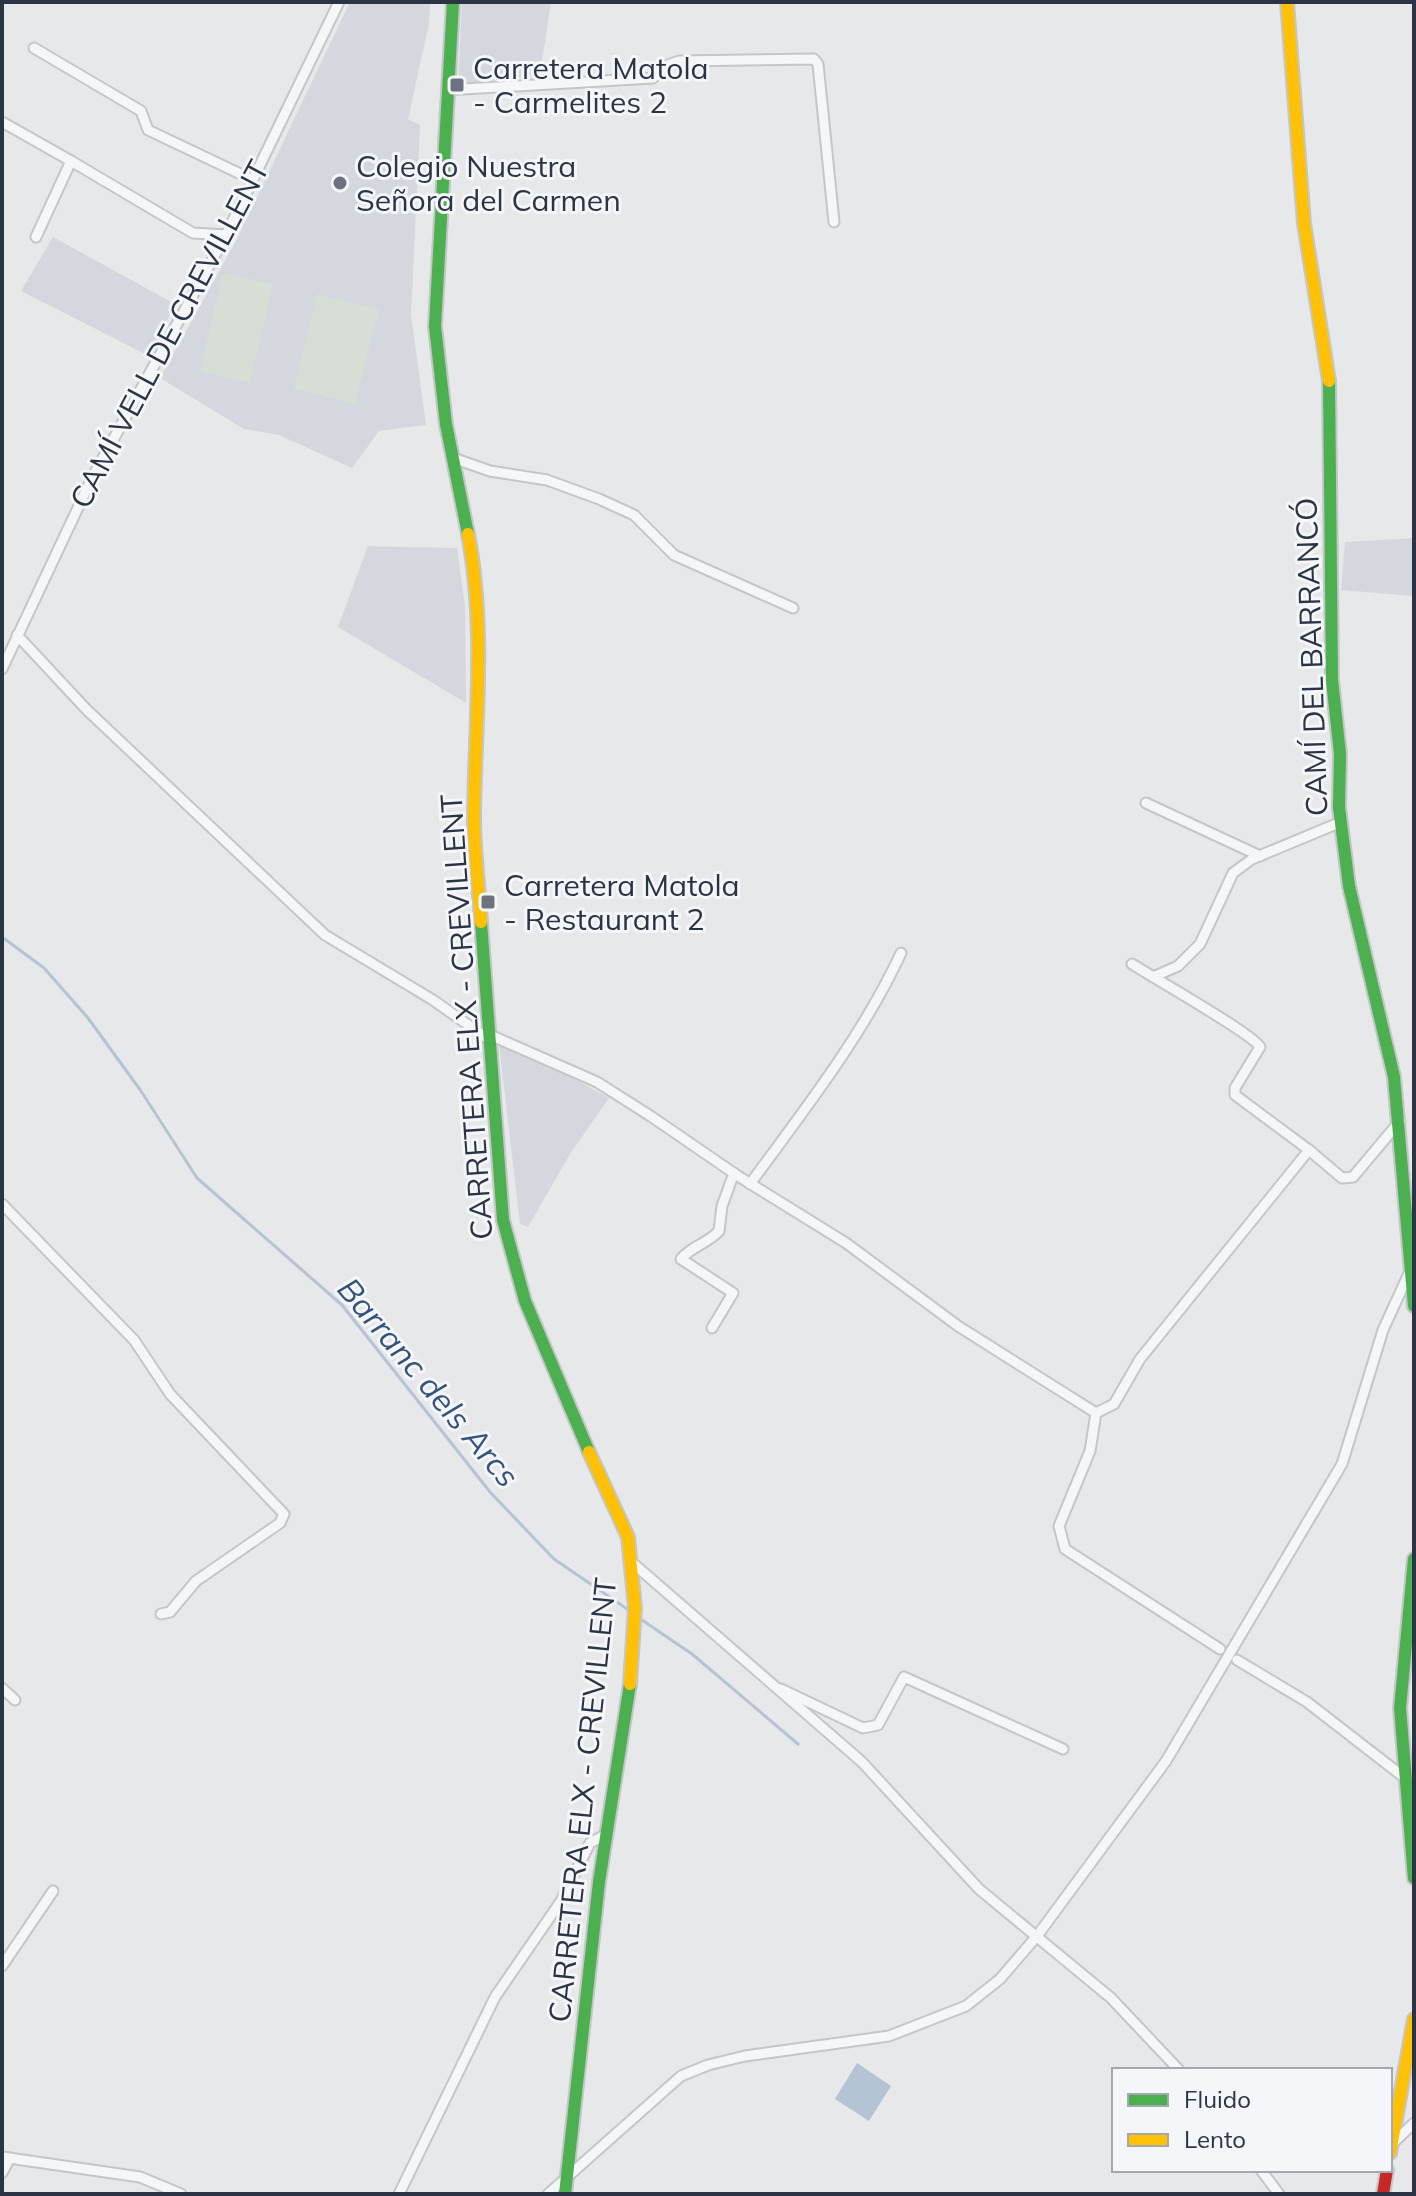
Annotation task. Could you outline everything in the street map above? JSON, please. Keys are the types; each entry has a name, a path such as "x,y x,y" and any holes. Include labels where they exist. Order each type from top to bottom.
{"street":[{"name":"CAMÍ VELL DE CREVILLENT","path":"2,669 126,411 226,235 339,2"},
{"name":"CARRETERA ELX - CREVILLENT","path":"453,2 435,326 475,591 479,667 474,821 503,1220 511,1262 525,1303 628,1537 635,1565 636,1599 631,1653 605,1835 565,2194"},
{"name":"CAMÍ DEL BARRANCÓ","path":"1287,2 1304,223 1329,382 1332,680 1338,712 1341,822 1349,886 1384,1025 1400,1121 1414,1306"},
{"path":"34,48 141,111 148,130 251,179"},
{"path":"447,90 653,78 665,66 679,61 814,59 818,64 834,222"},
{"path":"2,122 193,233 226,235"},
{"path":"36,237 71,161"},
{"path":"453,458 490,471 547,480 599,499 634,515 674,555 793,608"},
{"path":"17,635 87,710 325,935 490,1038 597,1082 750,1184 846,1243 958,1326 1096,1413"},
{"path":"1146,803 1260,856"},
{"path":"1153,977 1178,966 1200,944 1233,873 1260,856 1341,822"},
{"path":"750,1184 836,1065 882,994 901,953"},
{"path":"1132,964 1255,1038 1260,1047 1235,1088 1235,1095 1342,1178 1353,1177 1400,1121"},
{"path":"1096,1413 1114,1404 1140,1359 1309,1150"},
{"path":"712,1328 733,1293 681,1259 693,1245 710,1241 719,1231 722,1206 734,1173"},
{"path":"2,1204 134,1340 170,1394 284,1514 280,1523 196,1581 170,1612 161,1614"},
{"path":"548,2194 681,2076 708,2065 745,2056 889,2036 966,2006 1000,1979 1037,1936 1166,1761 1342,1464 1383,1330 1412,1267"},
{"path":"1096,1413 1090,1451 1059,1526 1065,1549 1220,1649"},
{"path":"1414,1559 1400,1708 1414,1878"},
{"path":"635,1565 862,1762 979,1889 1111,1998 1177,2068"},
{"path":"1237,1660 1307,1702 1405,1778"},
{"path":"771,1684 863,1728 878,1725 904,1677 1063,1749"},
{"path":"2,1688 15,1700"},
{"path":"399,2194 495,1997 561,1901 590,1843 605,1835"},
{"path":"2,1966 53,1891"},
{"path":"1392,2142 1414,2019"},
{"path":"1392,2147 1414,2123"},
{"path":"2,2173 6,2158 140,2177 181,2194"},
{"path":"1262,2172 1279,2194"},
{"path":"1383,2194 1387,2172"}],"shaded area":[{"name":"Colegio Nuestra Señora del Carmen","path":"350,2 430,2 429,24 408,119 420,125 411,315 426,425 379,431 352,468 279,435 244,429 160,378 236,241"},
{"path":"462,2 551,2 540,75 458,85"},
{"path":"53,237 175,304 149,356 21,291"},
{"path":"223,273 273,284 250,383 200,371"},
{"path":"317,294 379,309 355,404 294,389"},
{"path":"1414,538 1414,596 1341,590 1345,542"},
{"path":"368,546 457,548 465,606 466,703 338,627"},
{"path":"499,1044 525,1052 609,1098 570,1154 528,1227 520,1224"}],"water":[{"path":"857,2063 891,2086 869,2121 835,2099"}],"waterway":[{"name":"Barranc dels Arcs","path":"2,937 44,968 88,1018 141,1091 197,1178 342,1305 490,1492 554,1559 633,1613"},
{"name":"Barranc dels Arcs","path":"639,1618 692,1654 798,1744"}],"traffic: fast":[{"path":"453,2 435,326 446,424 468,534"},
{"path":"1329,381 1332,680 1340,754 1339,807 1349,886 1394,1077 1414,1306"},
{"path":"481,922 503,1220 525,1301 589,1452"},
{"path":"1414,1559 1400,1708 1414,1878"},
{"path":"565,2194 599,1882 630,1684"}],"traffic: slow":[{"path":"1287,2 1304,223 1329,381"},
{"path":"468,534 477,604 474,817 481,922"},
{"path":"589,1452 628,1537 635,1608 630,1684"},
{"path":"1392,2142 1414,2019"}],"traffic: jam":[{"path":"1383,2194 1387,2172"}],"place":[{"name":"Carretera Matola - Carmelites 2","path":"457,85"},
{"name":"Colegio Nuestra Señora del Carmen","path":"340,183"},
{"name":"Carretera Matola - Restaurant 2","path":"488,902"}]}
